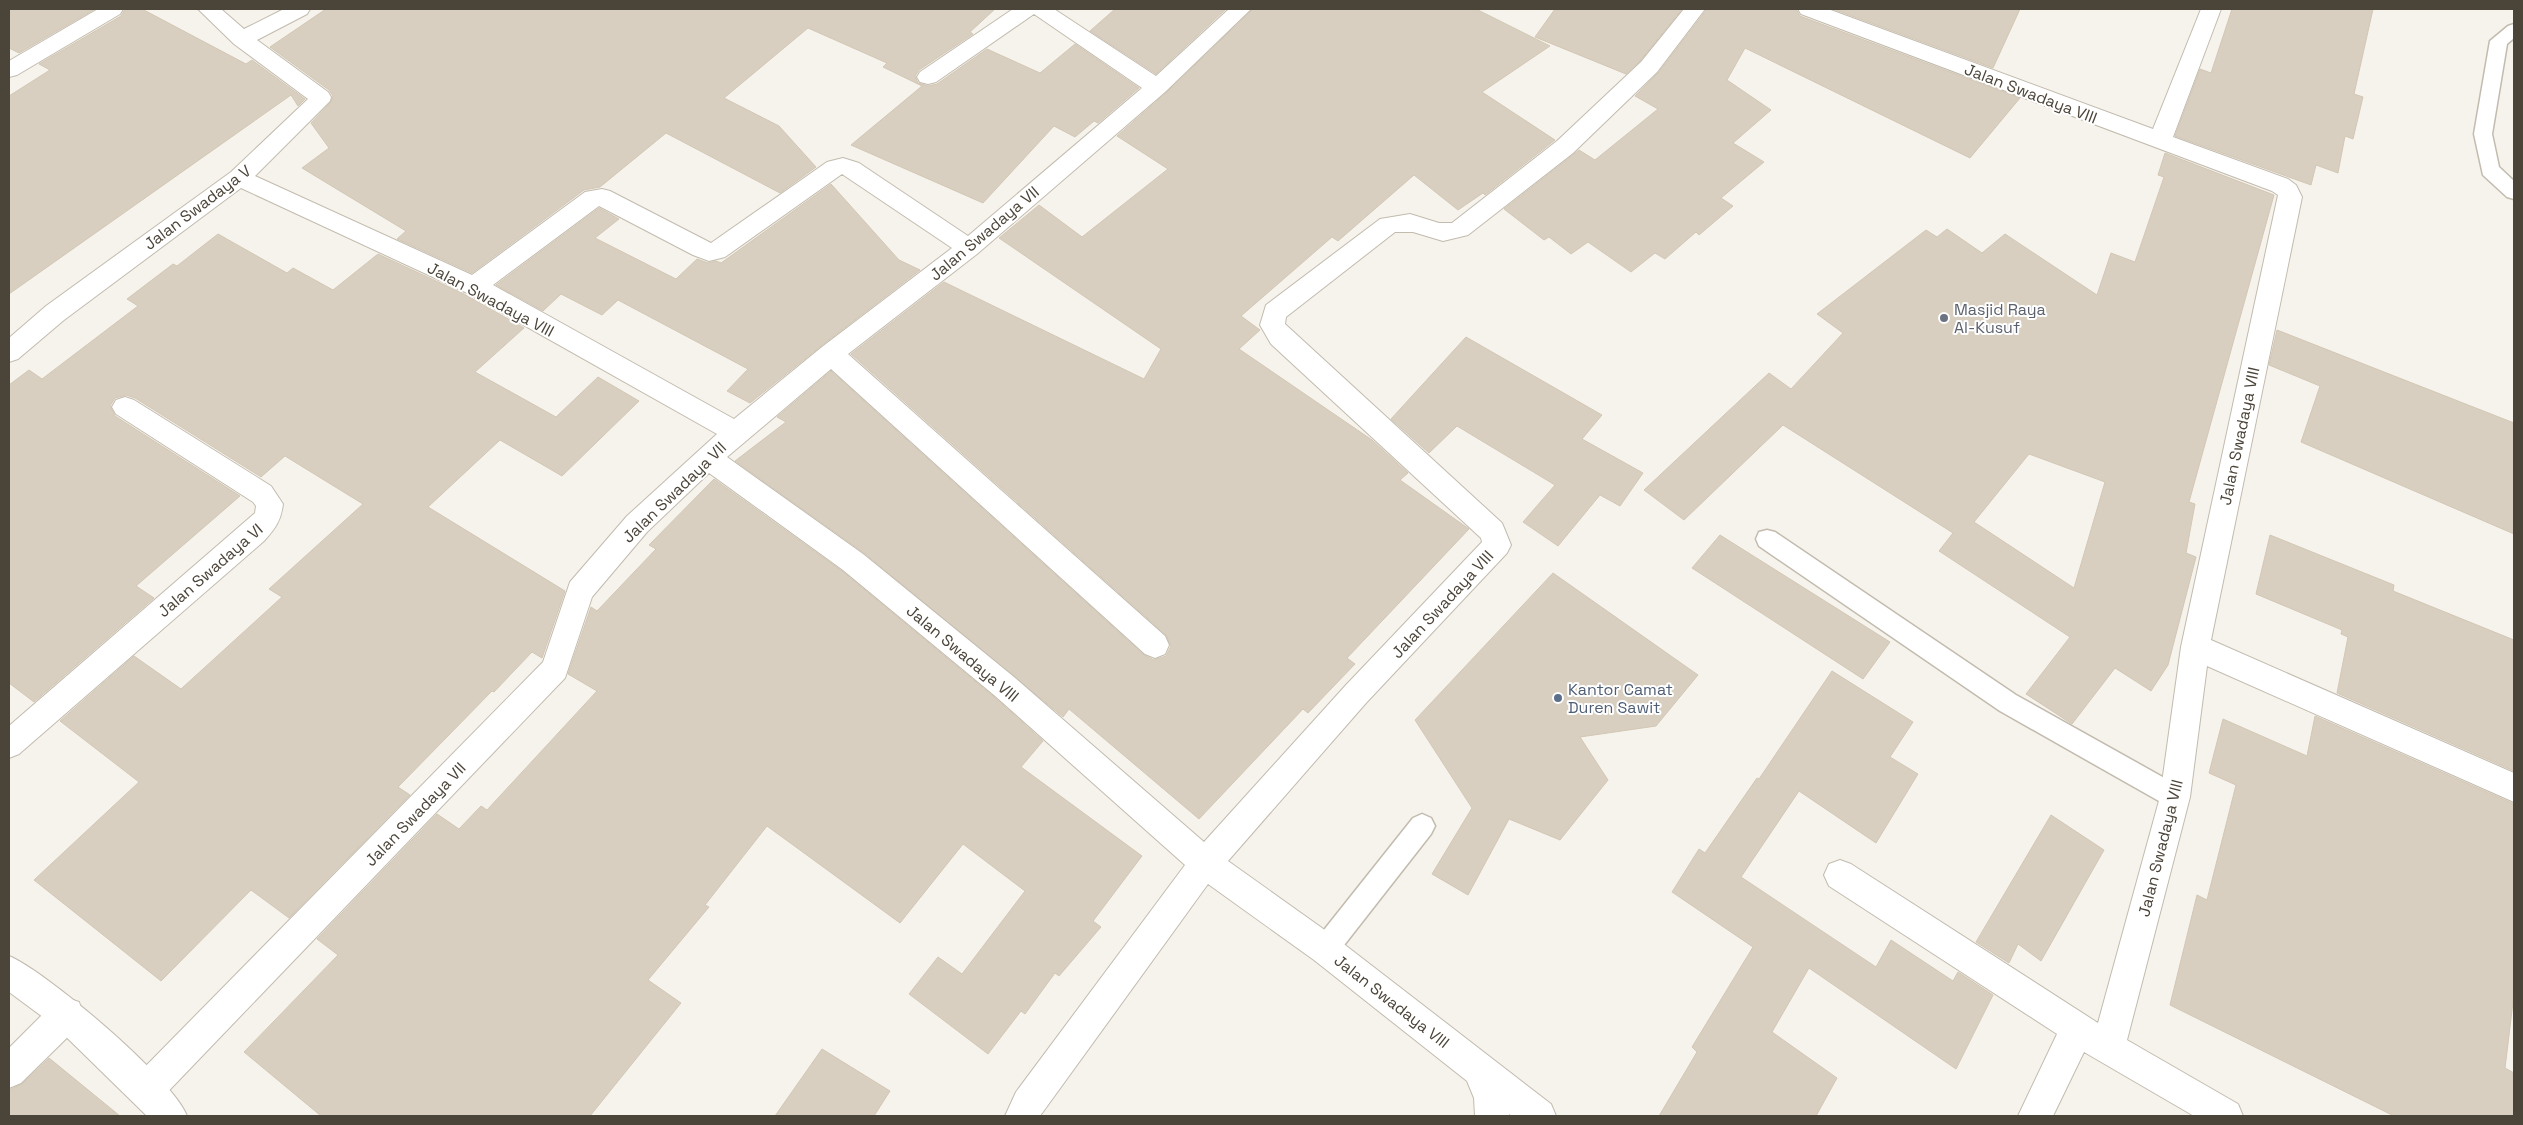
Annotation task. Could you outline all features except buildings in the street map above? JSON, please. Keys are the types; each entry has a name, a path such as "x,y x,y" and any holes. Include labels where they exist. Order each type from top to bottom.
{"street":[{"path":"9,70 113,9"},
{"path":"208,9 242,39 300,9"},
{"path":"928,78 1027,9"},
{"path":"1040,9 1157,87"},
{"name":"Jalan Swadaya VII","path":"146,1090 555,669 580,592 637,524 736,432 831,354 969,248 1157,87 1241,9"},
{"name":"Jalan Swadaya VIII","path":"1022,1116 1028,1104 1205,863 1356,694 1497,545 1492,531 1280,337 1272,325 1276,312 1388,225 1401,222 1415,223 1444,233 1460,229 1565,148 1650,67 1695,9"},
{"name":"Jalan Swadaya VIII","path":"1808,9 2280,185 2288,191 2290,197 2195,647 2175,797 2108,1048"},
{"path":"2160,141 2211,9"},
{"name":"Jalan Swadaya V","path":"9,352 55,313 239,178 319,101 320,97 242,39"},
{"path":"474,286 594,198 602,197 709,252 716,251 835,168 843,166 851,168 969,248"},
{"name":"Jalan Swadaya VIII","path":"239,178 474,286 736,432"},
{"path":"831,354 1155,645"},
{"name":"Jalan Swadaya VI","path":"9,744 254,533 268,518 270,504 262,494 125,407"},
{"name":"Jalan Swadaya VIII","path":"708,458 853,562 1004,686 1205,863 1325,949 1491,1091 1539,1116"},
{"path":"2195,647 2514,788"},
{"path":"1840,875 2108,1048 2226,1116"},
{"path":"9,972 66,1014 146,1090 170,1116"},
{"path":"9,1071 66,1014"},
{"path":"2035,1116 2078,1027"}],"lane":[{"path":"2514,30 2499,41 2483,134 2490,170 2514,192"},
{"path":"1767,539 2008,703 2175,797"},
{"path":"1325,949 1422,826"}],"place":[{"name":"Masjid Raya Al-Kusuf","path":"1944,318"},
{"name":"Kantor Camat Duren Sawit","path":"1558,698"}]}
